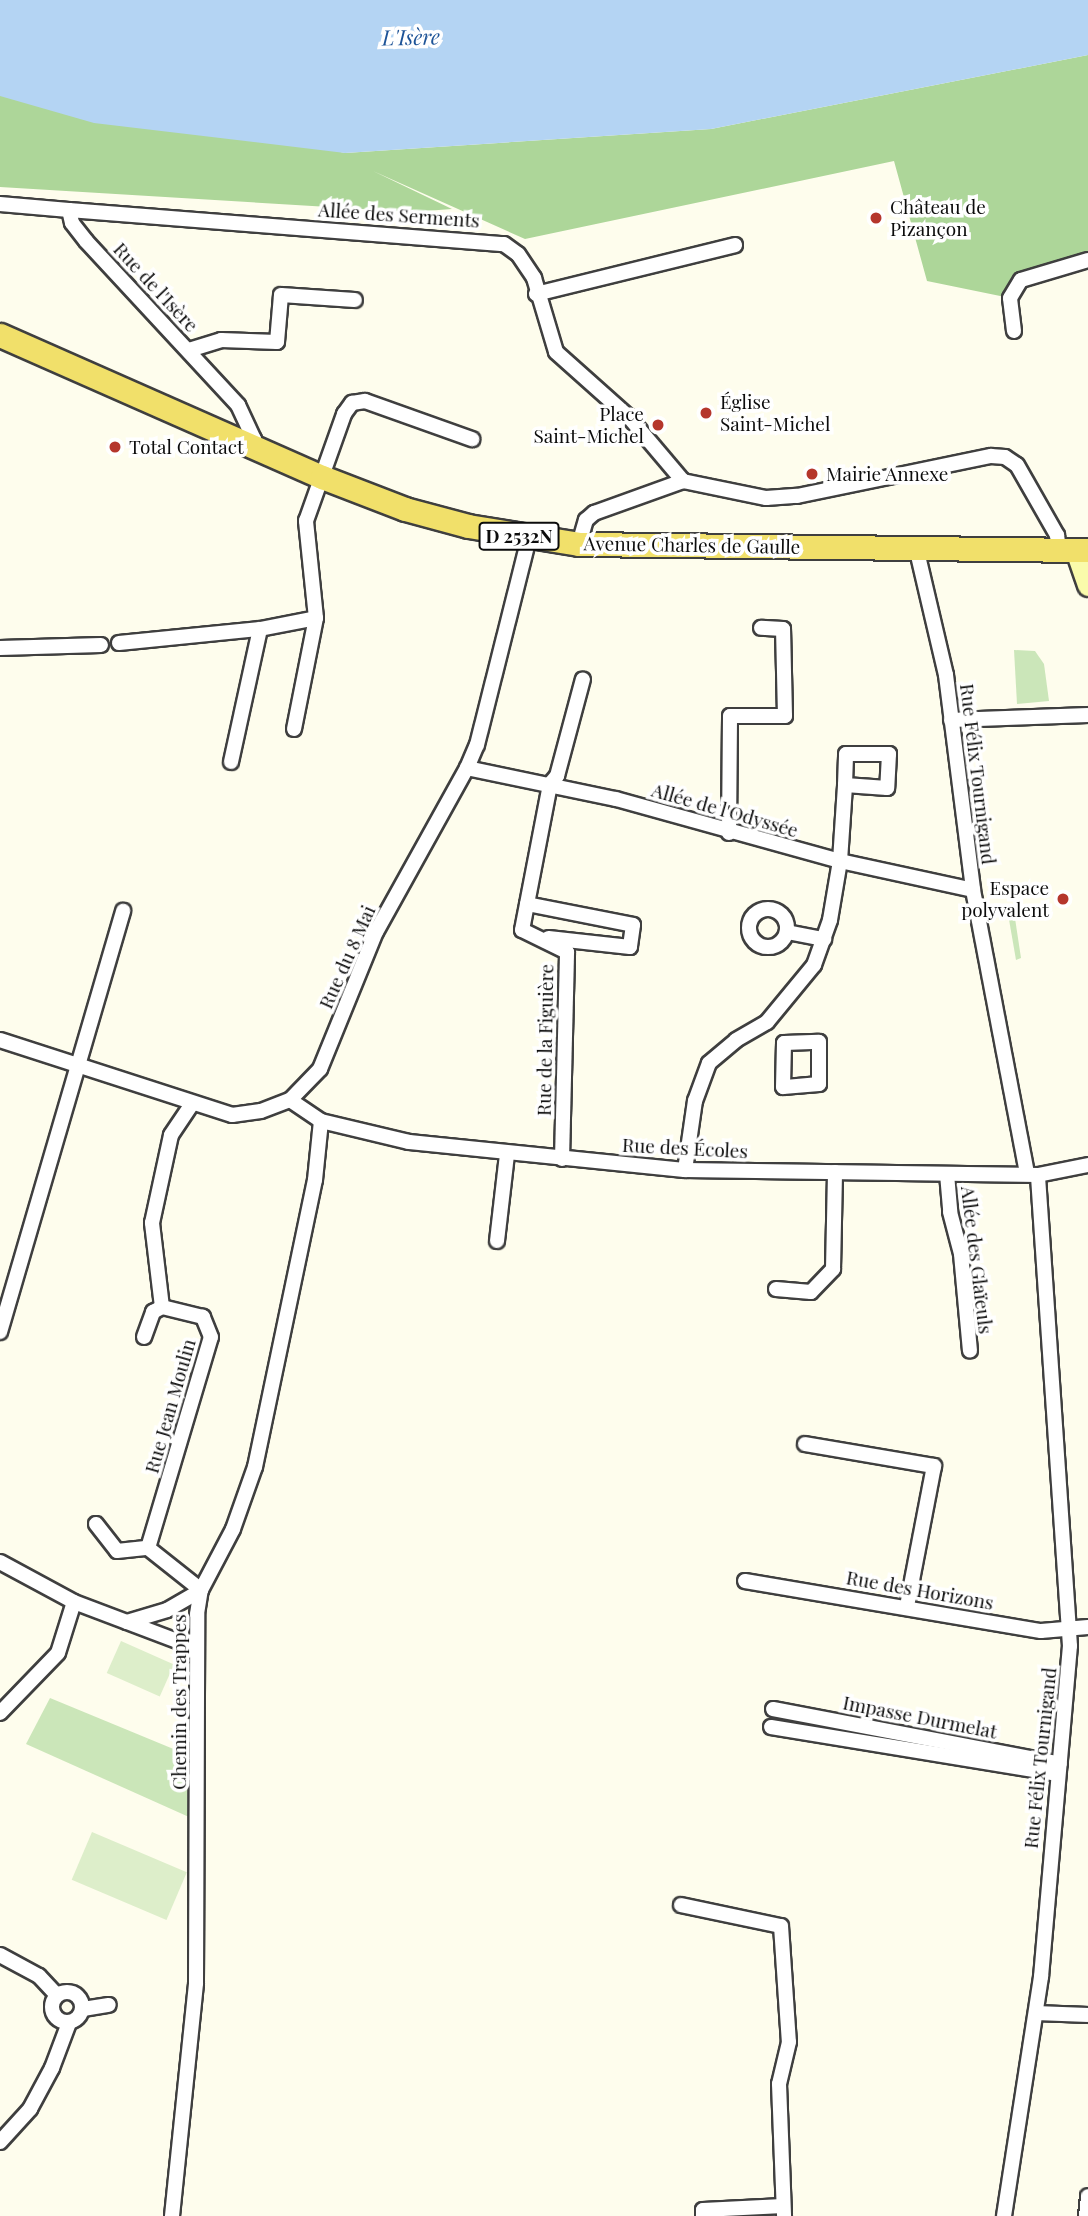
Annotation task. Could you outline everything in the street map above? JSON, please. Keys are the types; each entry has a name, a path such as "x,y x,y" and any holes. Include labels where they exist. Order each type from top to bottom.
{"main road":[{"name":"Avenue Charles de Gaulle","path":"0,335 250,447 405,509 528,538 579,544 1074,550"}],"street":[{"path":"0,204 69,210"},
{"name":"Allée des Serments","path":"69,210 504,244 518,254 534,278 549,340 559,356 629,417 683,481"},
{"name":"Rue de l'Isère","path":"69,210 72,223 86,241 189,350 248,421 254,439 250,447"},
{"path":"536,295 735,245"},
{"path":"1014,331 1010,298 1021,281 1088,260"},
{"path":"189,350 221,340 277,342 281,295 355,300"},
{"path":"294,729 316,618 306,521 344,414 352,404 365,401 472,439"},
{"path":"579,544 586,520 594,513 683,481 766,498 797,496 992,456 1006,457 1017,465 1057,535 1074,550 1088,585"},
{"name":"Rue du 8 Mai","path":"0,1040 191,1105 232,1115 261,1111 290,1100 320,1069 376,932 467,768 477,745 528,538"},
{"name":"Rue Félix Tournigand","path":"916,547 946,675 973,890 1032,1174 1071,1630 1067,1720 1059,1769 1036,2013 1004,2216"},
{"path":"119,643 260,629 316,618"},
{"path":"729,833 730,716 785,716 783,629 761,628"},
{"path":"231,762 260,629"},
{"path":"1,650 101,645"},
{"name":"Rue de la Figuière","path":"562,1159 567,952 522,930 550,784 557,776 583,679"},
{"path":"951,720 1088,715"},
{"name":"Allée de l'Odyssée","path":"467,768 550,784 840,861 973,890"},
{"path":"685,1171 695,1101 709,1063 767,1022 814,965 824,939 840,861 845,785"},
{"path":"527,904 633,925 630,947 537,937"},
{"path":"0,1332 123,911"},
{"path":"787,932 824,939"},
{"path":"767,1022 784,1043"},
{"name":"Rue des Écoles","path":"290,1100 321,1121 409,1142 685,1171 1032,1174 1088,1166"},
{"path":"144,1336 153,1312 162,1307 152,1223 171,1135 191,1105"},
{"name":"Chemin des Trappes","path":"172,2216 196,1983 196,1648 201,1591 233,1529 258,1455 312,1193 321,1121"},
{"path":"497,1241 508,1154"},
{"path":"776,1289 811,1292 832,1269 835,1172"},
{"name":"Allée des Glaïeuls","path":"947,1174 950,1212 961,1254 970,1351"},
{"name":"Rue Jean Moulin","path":"148,1548 211,1337 203,1317 162,1307"},
{"path":"805,1444 934,1466 907,1606"},
{"path":"96,1524 117,1551 148,1548 201,1591 167,1610 128,1622"},
{"path":"0,1562 74,1602 196,1648"},
{"name":"Rue des Horizons","path":"745,1581 907,1606 1041,1631 1088,1627"},
{"path":"0,1713 58,1653 74,1602"},
{"name":"Impasse Durmelat","path":"773,1709 1059,1769"},
{"path":"771,1727 1059,1769"},
{"path":"681,1905 781,1926 789,2042 779,2084 783,2211 703,2210 703,2216"},
{"path":"0,1955 39,1976 56,1994"},
{"path":"69,2023 54,2018 50,2004 56,1994 67,1990 79,1996 83,2009"},
{"path":"0,2142 30,2109 69,2023 83,2009 109,2005"},
{"path":"1036,2013 1088,2015"},
{"path":"1086,2216 1088,2196"}],"green space":[{"path":"1088,55 1088,260 1022,280 1010,298 927,281 894,161 525,239 373,171 452,209 412,212 0,187 0,79 345,153 711,129"},
{"path":"1014,650 1035,651 1044,664 1049,701 1017,704"},
{"path":"1013,905 1021,958 1016,960 1007,908"},
{"path":"121,1641 174,1665 160,1697 107,1673"},
{"path":"50,1698 188,1755 189,1817 26,1744"},
{"path":"92,1832 187,1872 166,1920 72,1880"}],"water":[{"name":"L'Isère","path":"0,0 1088,0 1088,55 711,129 345,153 94,123 0,96"}],"place":[{"name":"Château de Pizançon","path":"876,218"},
{"name":"Église Saint-Michel","path":"706,413"},
{"name":"Place Saint-Michel","path":"658,425"},
{"name":"Total Contact","path":"115,447"},
{"name":"Mairie Annexe","path":"812,474"},
{"name":"Espace polyvalent","path":"1063,899"}]}
